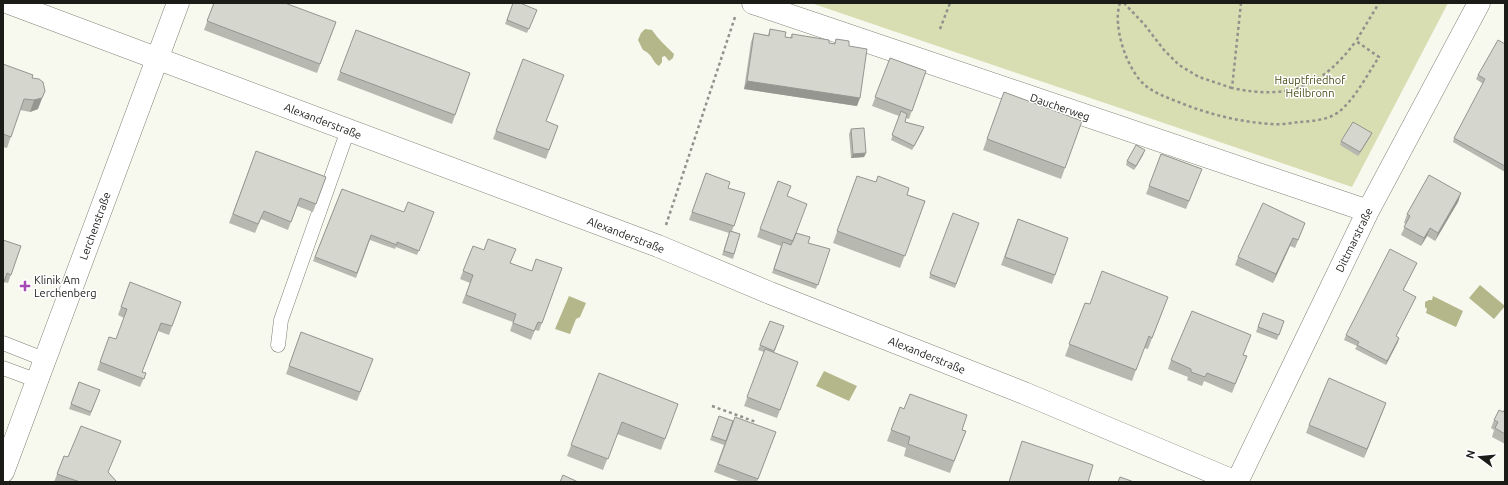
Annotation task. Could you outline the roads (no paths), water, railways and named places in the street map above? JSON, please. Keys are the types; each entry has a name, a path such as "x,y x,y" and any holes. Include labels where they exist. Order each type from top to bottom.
{"street":[{"name":"Alexanderstraße","path":"9,3 658,246 1024,393 1236,482"},
{"name":"Lerchenstraße","path":"3,472 178,3"},
{"name":"Dittmarstraße","path":"1236,482 1368,211 1479,3"},
{"name":"Daucherweg","path":"745,7 1368,211"}],"lane":[{"path":"278,345 281,320 348,130"},
{"path":"3,343 46,360"},
{"path":"3,368 38,381"}],"place":[{"name":"Klinik Am Lerchenberg","path":"25,286"}],"park label":[{"name":"Hauptfriedhof Heilbronn","path":"1310,86"}]}
